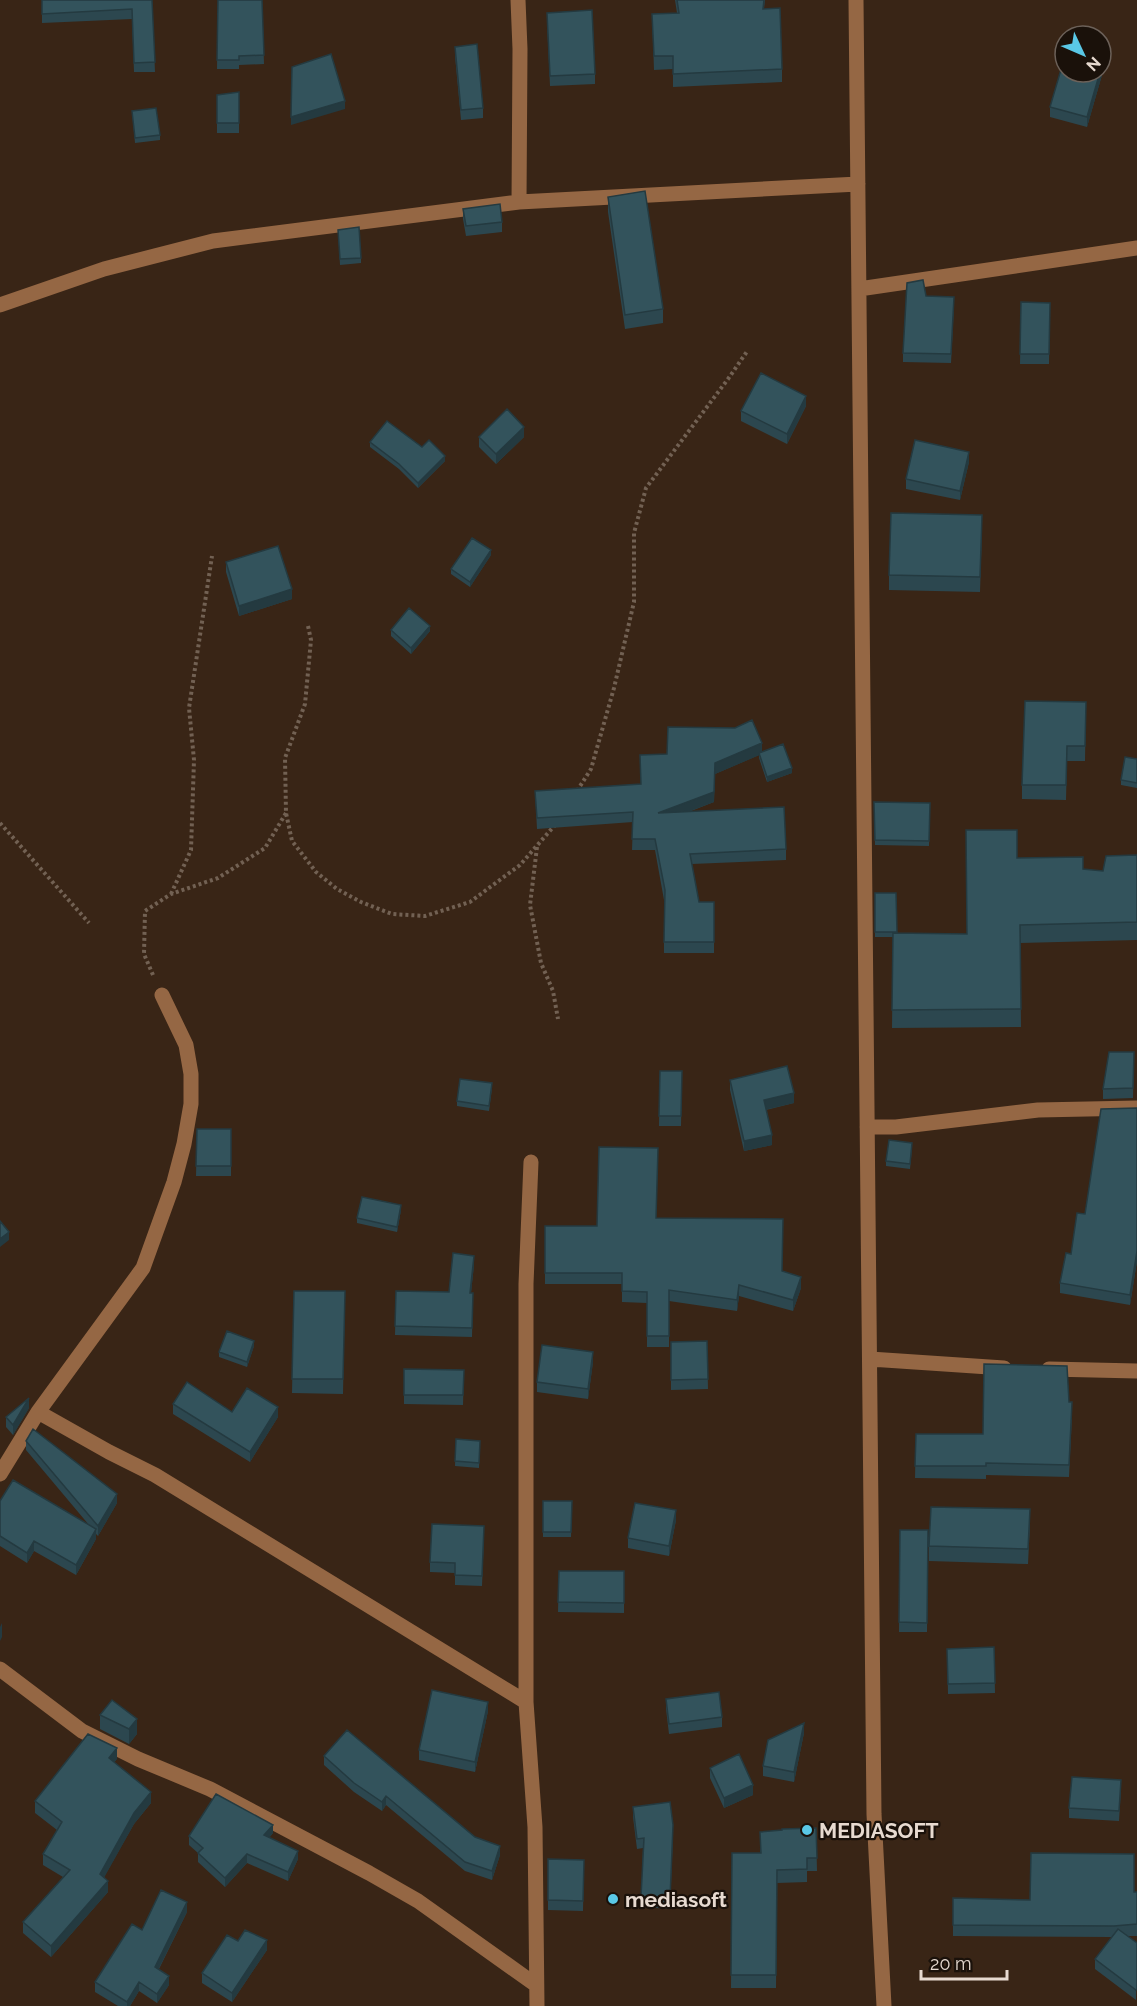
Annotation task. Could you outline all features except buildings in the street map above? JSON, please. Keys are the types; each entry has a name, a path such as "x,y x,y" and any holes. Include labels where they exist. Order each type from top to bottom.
{"street":[{"path":"518,0 519,202"},
{"path":"856,0 874,1814 884,2006"},
{"path":"0,306 104,269 213,241 519,202 858,184"},
{"path":"859,289 1137,248"},
{"path":"0,1474 38,1412 143,1268 174,1182 191,1104 191,1074 186,1045 162,995"},
{"path":"867,1127 896,1127 1038,1110 1137,1108"},
{"path":"531,1162 525,1284 526,1702 536,1827 537,2006"},
{"path":"870,1359 1027,1369 1137,1371"},
{"path":"38,1412 155,1475 526,1702"},
{"path":"0,1669 82,1731 138,1759 210,1789 418,1901 537,1985"}],"path":[{"path":"574,795 591,769 632,613 634,533 646,488 748,350"},
{"path":"171,894 191,850 194,760 189,708 212,556"},
{"path":"308,626 310,640 305,704 285,758 286,813 292,841 316,872 337,889 361,902 392,914 425,916 470,902 520,865 557,822"},
{"path":"162,995 144,954 145,911 171,894 218,878 265,848 286,813"},
{"path":"0,823 89,923"},
{"path":"537,846 530,905 541,963 553,990 558,1019"}],"place":[{"name":"MEDIASOFT","path":"807,1830"},
{"name":"mediasoft","path":"613,1899"}]}
